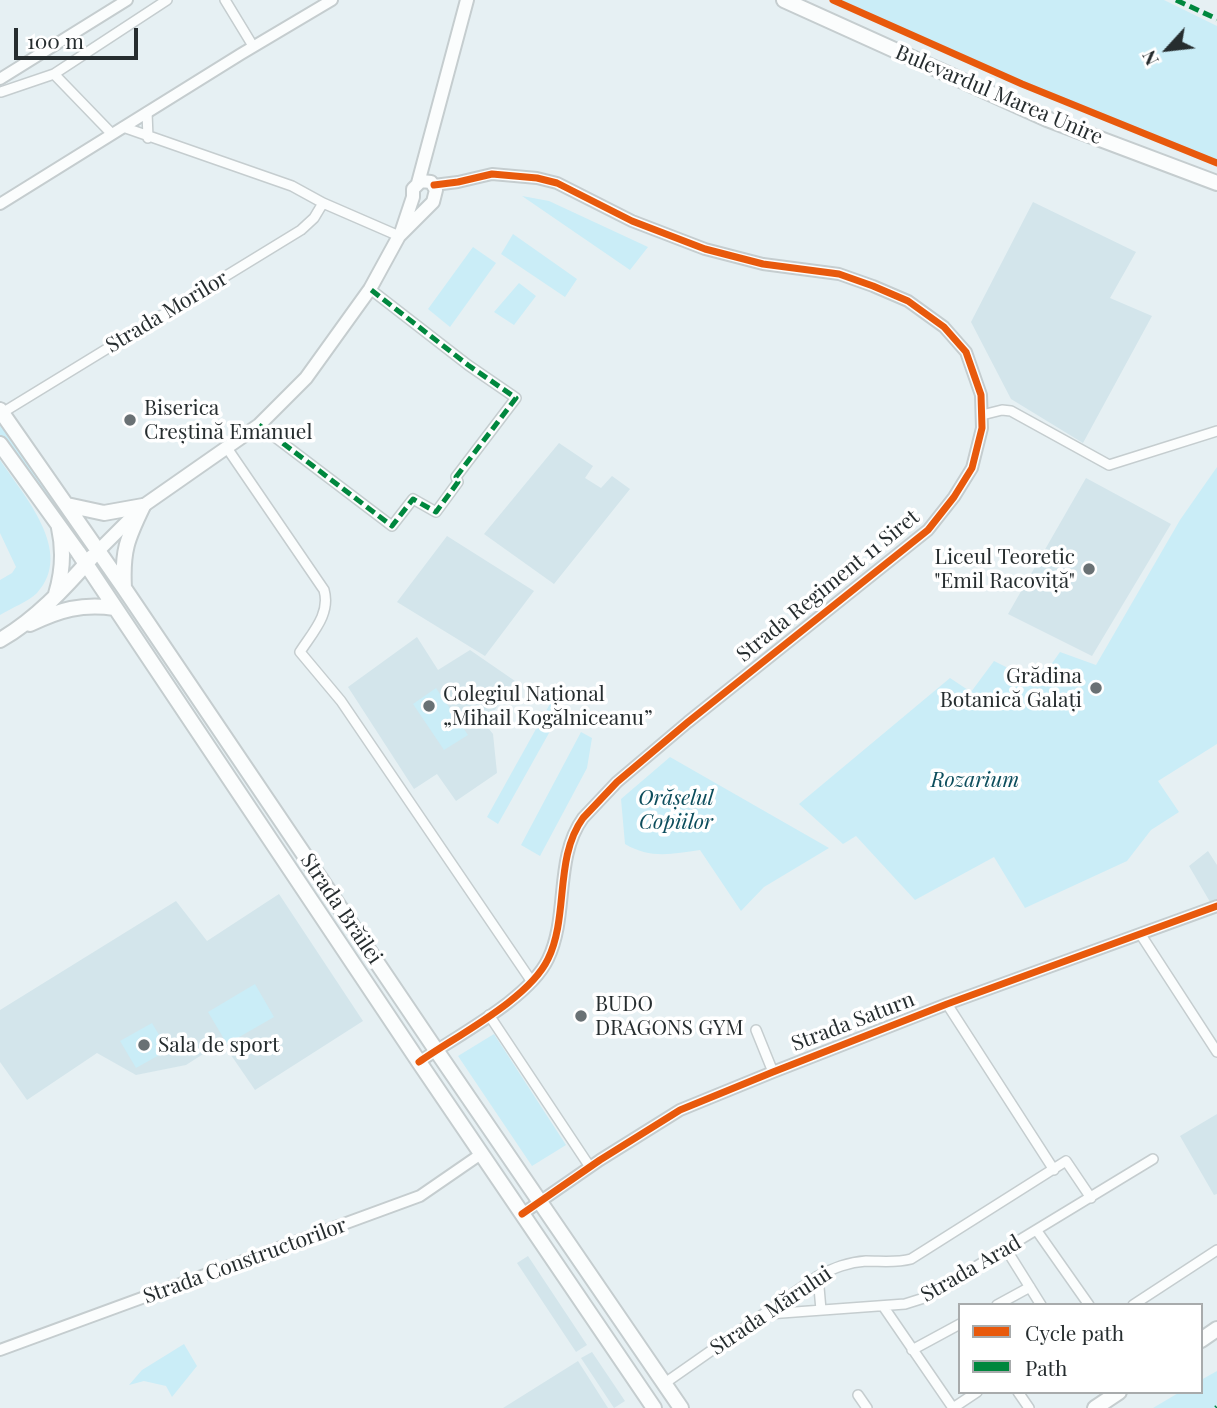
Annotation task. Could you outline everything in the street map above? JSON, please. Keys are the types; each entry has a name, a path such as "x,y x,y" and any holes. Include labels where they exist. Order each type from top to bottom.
{"main road":[{"path":"16,631 54,598 144,506 259,425 306,378 370,289 400,234 429,190 426,154 467,0"},
{"name":"Bulevardul Marea Unire","path":"784,0 1047,119 1217,183"},
{"path":"400,234 414,199 413,188 429,190"},
{"name":"Strada Brăilei","path":"1,411 681,1408"},
{"name":"Strada Brăilei","path":"0,444 86,564 654,1408"},
{"path":"67,505 104,513 144,506"},
{"path":"124,588 123,560 126,544 144,506"},
{"path":"54,517 63,553 60,582 54,598"},
{"path":"0,640 53,614 84,605 115,608"}],"street":[{"path":"1,75 127,0"},
{"path":"1,92 54,74 167,0"},
{"path":"225,0 253,46"},
{"path":"0,204 253,46 332,0"},
{"path":"54,74 112,134"},
{"path":"148,112 148,138"},
{"path":"123,127 148,138 292,186 323,203 400,234"},
{"name":"Strada Regiment 11 Siret","path":"419,1062 532,982 550,956 570,849 578,824 583,818 617,782 688,722 928,530 954,497 972,468 982,428 981,395 966,352 944,327 917,307 873,286 839,274 763,264 705,249 632,221 557,183 537,178 492,174 429,190"},
{"name":"Strada Morilor","path":"1,411 301,230 314,218 323,203"},
{"path":"259,425 392,526 413,499 436,512 458,482 456,477 516,398 468,365 370,289"},
{"path":"982,415 1002,410 1011,411 1109,465 1217,431"},
{"path":"228,447 324,590 327,600 324,612 300,652 341,701 532,982"},
{"name":"Strada Saturn","path":"522,1214 680,1110 947,1004 1217,906"},
{"path":"1141,935 1217,1052"},
{"path":"947,1004 1054,1170"},
{"path":"489,1015 590,1167"},
{"path":"756,1030 773,1072"},
{"name":"Strada Constructorilor","path":"0,1350 420,1196 481,1154"},
{"name":"Strada Arad","path":"766,1314 905,1304 924,1298 1153,1159"},
{"name":"Strada Mărului","path":"665,1384 818,1276 854,1262 898,1262 911,1259 1066,1161 1091,1198"},
{"name":"Strada Arad","path":"1037,1231 1087,1303"},
{"path":"1006,1250 1040,1303"},
{"path":"1136,1303 1217,1250"},
{"path":"818,1276 821,1310"},
{"path":"1001,1303 1030,1287"},
{"path":"883,1306 953,1408 974,1394"},
{"path":"912,1350 958,1325"},
{"path":"858,1395 867,1408"}],"shaded area":[{"path":"1033,202 1136,252 1110,298 1152,316 1083,443 1011,399 971,322"},
{"path":"559,443 593,466 585,478 601,488 612,476 630,489 554,584 484,534"},
{"name":"Liceul Teoretic \"Emil Racoviță\"","path":"1086,478 1171,524 1092,656 1008,614"},
{"path":"447,536 534,591 485,656 397,602"},
{"name":"Colegiul Național „Mihail Kogălniceanu”","path":"417,637 438,670 470,650 515,681 485,724 493,734 497,773 456,801 437,774 414,789 348,687"},
{"path":"1208,851 1217,865 1217,904 1213,907 1189,866"},
{"path":"279,894 363,1021 255,1090 222,1042 186,1065 136,1075 97,1053 27,1100 0,1062 0,1010 176,901 207,941"},
{"path":"1217,1114 1217,1194 1214,1195 1180,1136"},
{"path":"528,1256 587,1345 576,1352 517,1263"},
{"path":"592,1352 625,1401 614,1408 581,1358"},
{"path":"578,1361 608,1408 503,1408"}],"green space":[{"path":"840,0 1164,0 1217,26 1217,161 1027,84"},
{"path":"522,196 549,201 648,247 630,270"},
{"path":"513,234 577,279 565,297 501,254"},
{"path":"473,247 496,263 450,327 428,309"},
{"path":"519,283 536,296 514,325 494,312"},
{"path":"0,423 83,540 81,543 77,544 0,435"},
{"path":"0,460 42,525 51,560 47,577 37,593 0,615 0,580 12,573 16,567 0,533"},
{"name":"Grădina Botanică Galați","path":"1217,467 1217,744 1158,781 1179,812 1151,830 1127,861 1025,908 994,857 915,900 856,836 843,844 799,804 950,678 971,692 994,661 1038,683 1060,652 1096,665 1180,520"},
{"path":"436,688 468,735 444,750 413,704"},
{"path":"551,702 563,708 498,824 487,817"},
{"path":"581,732 592,738 587,768 540,856 521,845"},
{"name":"Orășelul Copiilor","path":"670,757 829,848 764,887 741,911 700,850 652,854 625,844 621,799"},
{"path":"255,984 274,1017 227,1044 208,1012"},
{"name":"Sala de sport","path":"152,1023 168,1050 136,1068 120,1041"},
{"path":"494,1034 566,1145 532,1166 458,1056"},
{"path":"184,1344 197,1366 172,1397 166,1386 144,1381 129,1385 142,1370"},
{"path":"1217,1371 1217,1408 1153,1408 1177,1394 1203,1394 1203,1379"}],"marked path":[{"path":"1176,0 1217,19"},
{"path":"259,425 392,526 413,499 436,512 458,482 456,477 516,398 468,365 370,289"}],"cycle path":[{"path":"833,0 1022,84 1217,163"},
{"path":"419,1062 509,1002 539,974 554,942 568,851 583,818 617,782 688,722 928,530 954,497 972,468 982,428 981,395 966,352 944,327 908,301 839,274 763,264 705,249 632,221 557,183 537,178 492,174 434,185"},
{"path":"522,1214 600,1160 680,1110 947,1004 1217,906"}],"place":[{"name":"Biserica Creștină Emanuel","path":"130,420"},
{"name":"Liceul Teoretic \"Emil Racoviță\"","path":"1089,569"},
{"name":"Grădina Botanică Galați","path":"1096,688"},
{"name":"Colegiul Național „Mihail Kogălniceanu”","path":"429,706"},
{"name":"BUDO DRAGONS GYM","path":"581,1016"},
{"name":"Sala de sport","path":"144,1045"}],"park label":[{"name":"Rozarium","path":"975,780"}]}
